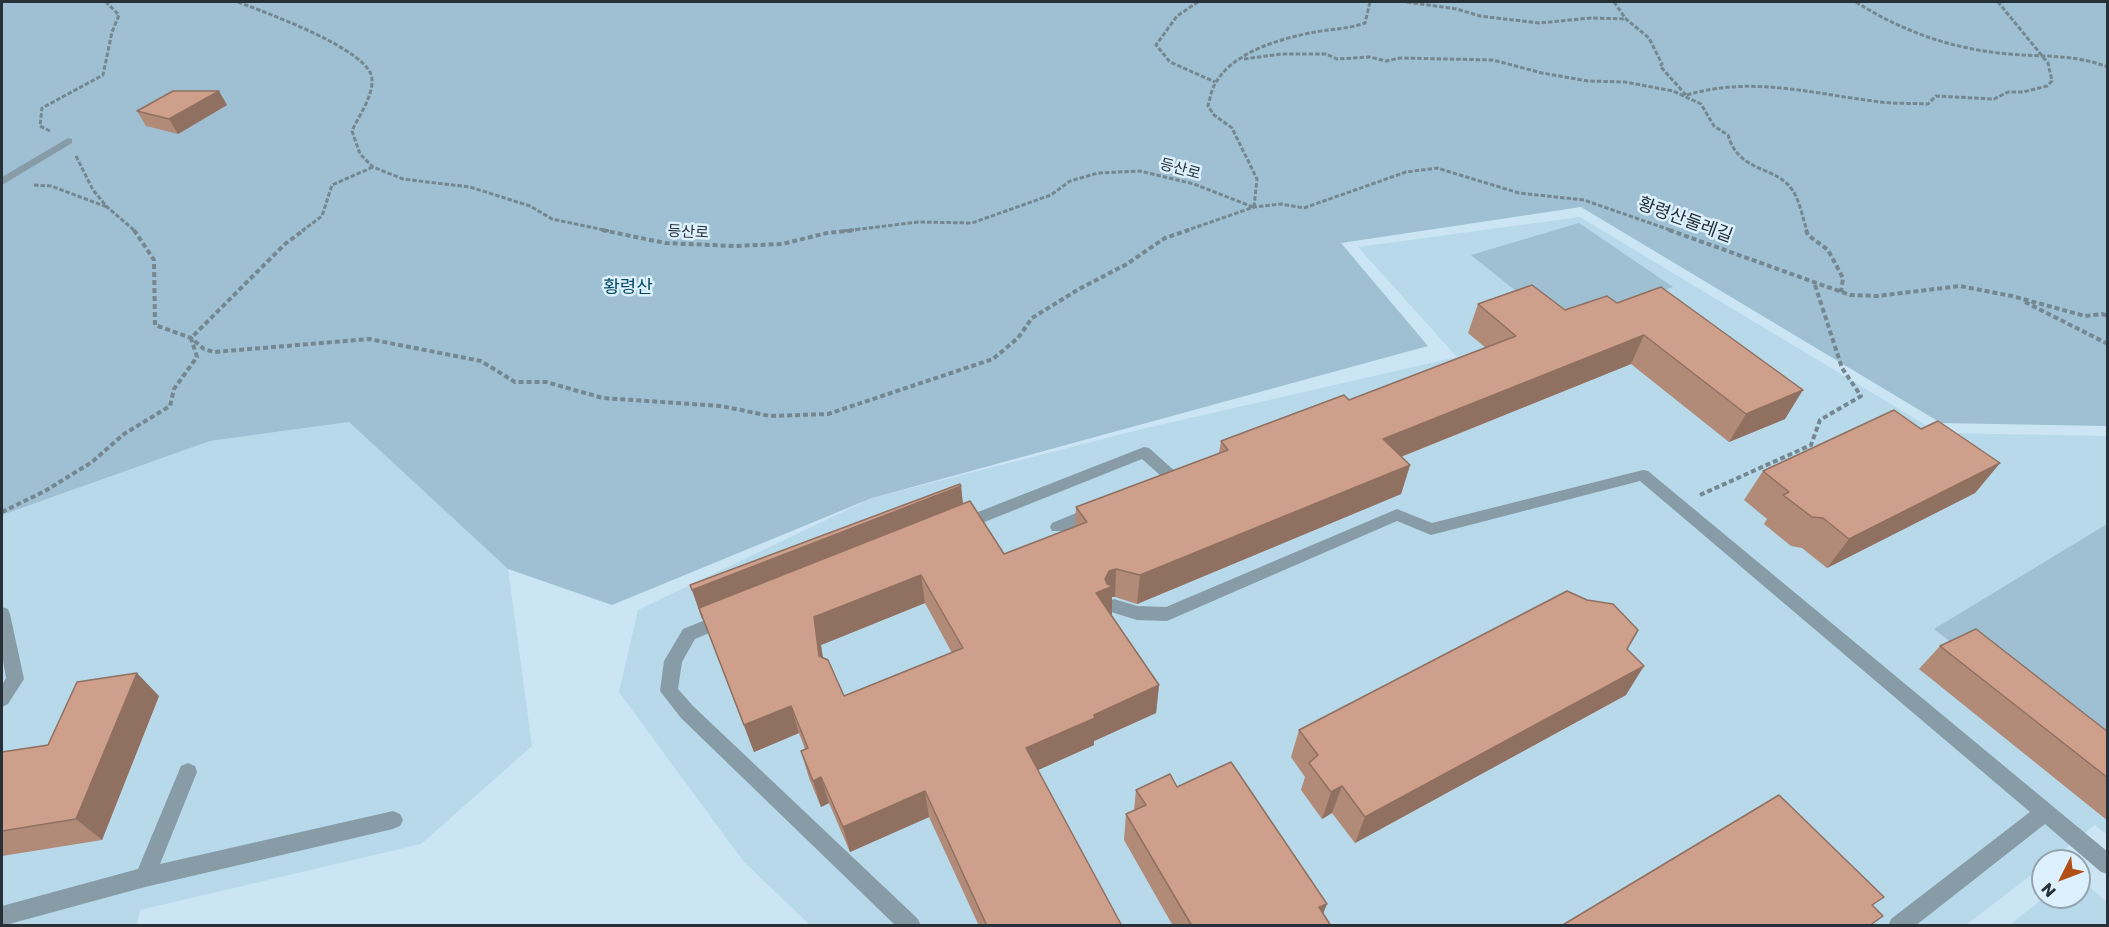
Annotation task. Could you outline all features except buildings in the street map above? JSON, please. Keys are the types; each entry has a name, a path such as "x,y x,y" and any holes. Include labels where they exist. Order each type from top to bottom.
{"lane":[{"path":"2,182 68,141"},
{"path":"944,531 1144,452 1172,477 1151,486"},
{"path":"1114,606 1137,613 1167,614 1397,515 1431,529 1643,475 2108,865"},
{"path":"1058,527 1110,504"},
{"path":"744,611 689,633 673,661 669,691 687,712 911,926"},
{"path":"2,614 15,679 2,699"},
{"path":"145,877 188,772"},
{"path":"1898,926 2044,813"},
{"path":"2,916 23,918 145,877 393,820"}],"path":[{"path":"106,2 119,15 112,32 103,75 42,108 40,126 68,141 93,190 107,207 134,229 154,260 155,325 192,338 204,349 214,352 369,339 412,350 480,361 515,382 546,382 603,398 721,406 770,416 828,414 993,359 1018,338 1032,318 1127,264 1165,238 1254,207 1257,179 1232,128 1214,115 1208,106 1215,82 1227,69 1244,59 1281,54 1326,54 1337,59 1370,57 1386,62 1400,58 1493,60 1542,73 1588,81 1625,82 1687,96 1701,104 1714,126 1728,135 1731,146 1743,160 1774,175 1793,190 1808,235 1828,250 1843,278 1841,292"},
{"path":"192,338 212,315 285,244 322,216 332,185 373,167 360,154 352,131 372,88 371,71 358,57 314,33 238,2"},
{"path":"1198,2 1177,16 1156,45 1170,62 1215,82"},
{"path":"1244,59 1248,53 1279,41 1316,32 1348,30 1365,23 1370,2"},
{"path":"1407,2 1457,9 1480,16 1539,22 1591,18 1626,19"},
{"path":"1614,2 1626,19 1649,38 1662,64 1660,66 1687,96"},
{"path":"1856,2 1900,28 1948,44 2024,56 2042,55 2095,62 2108,67"},
{"path":"1687,96 1704,88 1792,88 1865,100 1928,104 1936,96 1994,99 2007,92 2023,92 2048,86 2052,81 2048,63 1998,2"},
{"name":"등산로","path":"373,167 403,179 470,187 530,206 552,219 677,243 734,246 782,244 839,231 919,222 972,223 1051,195 1070,181 1098,173 1140,171 1194,184 1254,207"},
{"name":"황령산둘레길","path":"1254,207 1281,204 1304,208 1406,172 1437,168 1519,194 1584,200 1815,284 1862,297 1960,286 2019,298 2085,316 2102,314 2108,316"},
{"path":"31,185 51,186 107,207"},
{"path":"1679,504 1812,445 1820,420 1861,396 1842,368 1815,284"},
{"path":"2019,298 2108,344"},
{"path":"2,512 45,491 92,462 124,434 170,406 174,389 197,357 192,338"}],"shaded area":[{"path":"1580,217 1939,433 2107,436 2107,835 2095,825 2064,849 2031,849 2031,875 1966,925 810,925 744,862 619,692 638,610 872,498 1142,429 1457,357 1358,247"},
{"path":"349,422 508,569 532,746 421,844 140,910 137,925 2,925 2,515 210,441"},
{"path":"2091,888 2107,902 2107,925 2009,925 2031,908 2091,909"}],"green space":[{"name":"황령산","path":"2,2 2107,2 2107,426 1941,423 1581,207 1341,243 1428,346 872,498 612,605 508,569 349,422 210,441 2,515"},
{"path":"1579,223 1673,287 1561,327 1471,255"},
{"path":"2107,524 2107,764 1934,629"}]}
